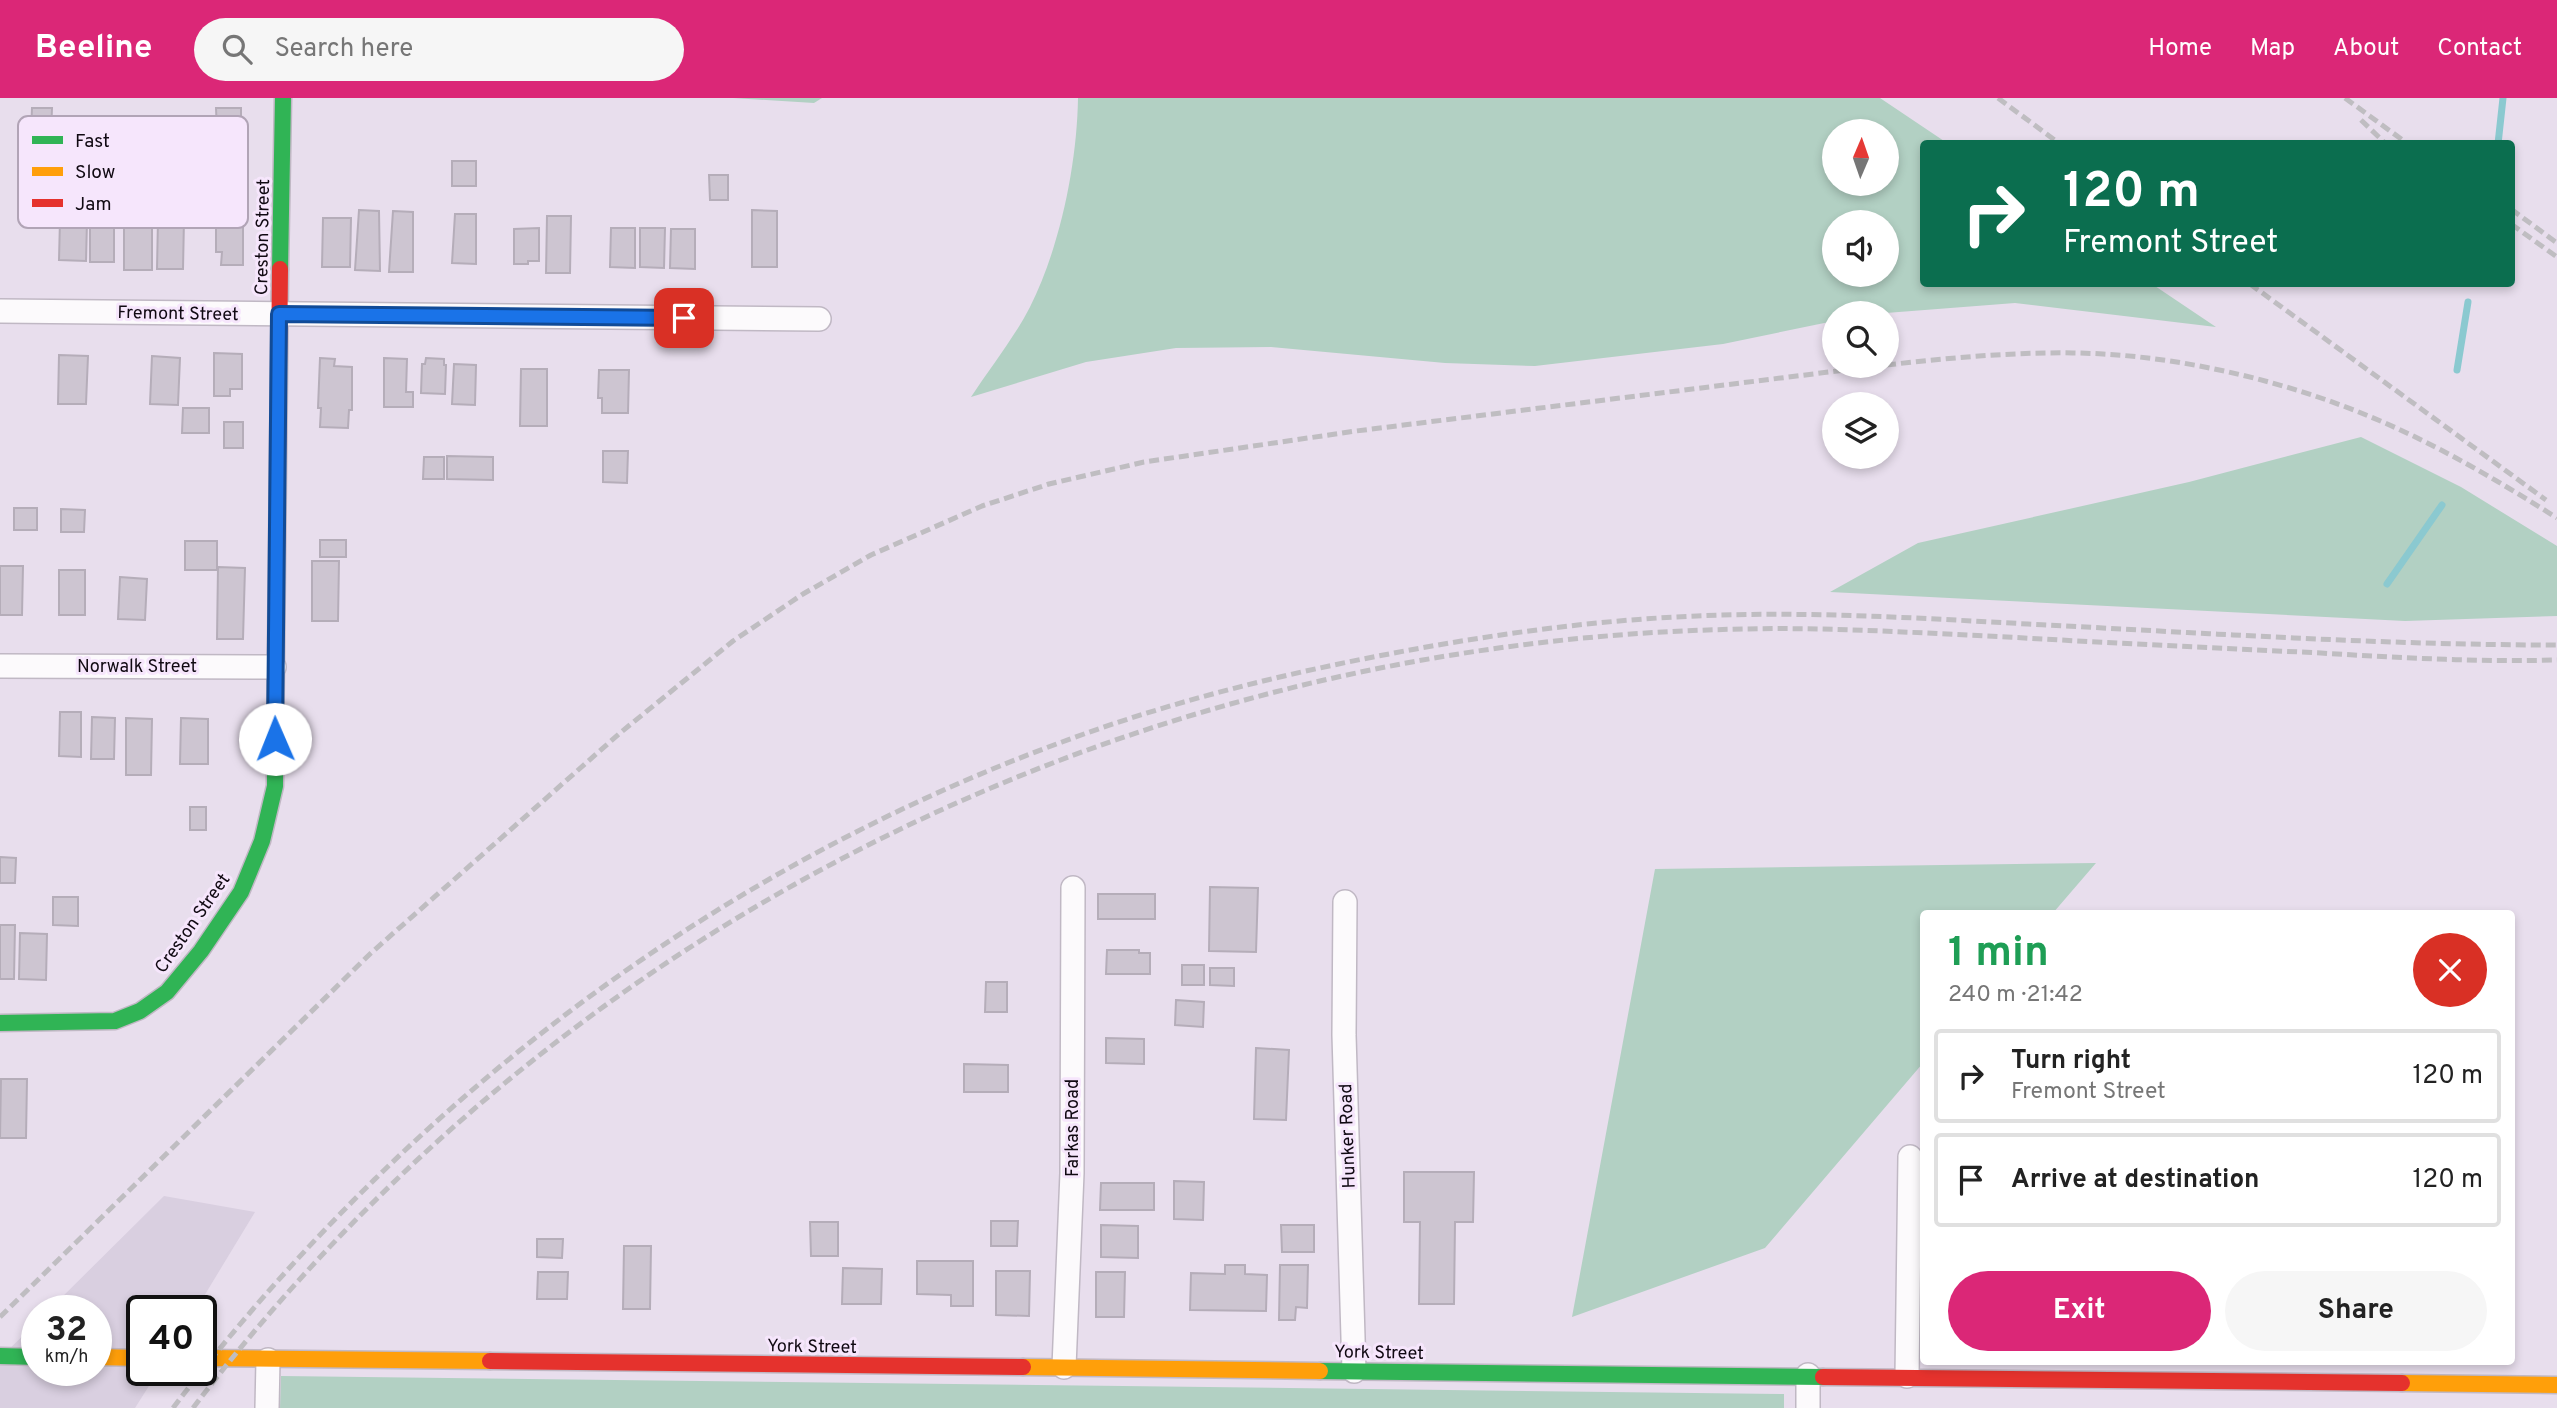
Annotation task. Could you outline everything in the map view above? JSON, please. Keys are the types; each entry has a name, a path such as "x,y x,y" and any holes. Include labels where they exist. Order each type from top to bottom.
{"street":[{"name":"Creston Street","path":"0,1023 115,1021 140,1011 167,992 201,951 242,892 262,841 275,786 274,667 284,98"},
{"name":"Fremont Street","path":"0,311 819,319"},
{"name":"Norwalk Street","path":"0,666 274,667"},
{"name":"Farkas Road","path":"1064,1367 1072,1173 1073,888"},
{"name":"Hunker Road","path":"1345,902 1344,1035 1354,1371"},
{"path":"1908,1376 1910,1157"},
{"path":"0,1356 21,1357"},
{"name":"York Street","path":"217,1358 1908,1376 2189,1370 2557,1385"},
{"path":"264,1404 268,1360"},
{"path":"1808,1375 1808,1408"}],"shaded area":[{"path":"164,1196 255,1212 205,1295 126,1295 126,1386 149,1386 135,1408 0,1408 0,1358 21,1338 21,1386 112,1386 112,1295 64,1295"}],"green space":[{"path":"733,98 822,98 814,103"},
{"path":"1078,98 1880,98 1943,140 1920,140 1920,287 2156,287 2216,327 2015,303 1899,312 1899,301 1822,301 1822,323 1723,344 1535,366 1445,363 1271,347 1176,348 1086,362 971,397 1017,330 1041,284 1058,232 1070,178"},
{"path":"2361,437 2461,487 2557,546 2557,616 2405,621 1830,592 1918,543 2189,482"},
{"path":"2096,863 2056,910 1920,910 1920,1067 1765,1248 1572,1317 1655,869"},
{"path":"281,1376 1784,1394 1784,1408 280,1408"}],"building":[{"path":"32,108 52,108 52,116 32,116"},
{"path":"216,108 241,108 241,116 216,116"},
{"path":"452,161 476,161 476,186 452,186"},
{"path":"709,175 728,175 728,200 710,200"},
{"path":"359,210 379,211 380,271 355,270"},
{"path":"752,210 777,211 777,267 752,267"},
{"path":"393,211 413,212 413,272 389,272"},
{"path":"455,214 476,214 476,264 452,263"},
{"path":"547,216 571,216 570,273 546,273"},
{"path":"323,218 351,218 350,267 322,267"},
{"path":"60,228 87,228 86,261 59,260"},
{"path":"90,228 114,228 114,262 90,262"},
{"path":"124,228 152,228 152,270 124,270"},
{"path":"158,228 184,228 183,269 157,269"},
{"path":"216,228 243,228 243,265 221,265 222,252 216,252"},
{"path":"539,228 539,261 514,264 514,229"},
{"path":"611,228 635,228 635,268 610,267"},
{"path":"640,228 665,228 664,268 640,267"},
{"path":"671,229 695,229 695,269 670,268"},
{"path":"214,353 242,354 242,389 230,389 230,396 214,396"},
{"path":"59,355 88,356 86,404 58,404"},
{"path":"152,356 180,358 178,405 150,404"},
{"path":"320,358 335,359 334,366 352,367 352,410 349,410 348,428 320,427"},
{"path":"384,358 407,359 406,392 413,392 413,407 384,407"},
{"path":"426,358 444,359 445,394 421,393 422,364 425,364"},
{"path":"454,364 476,365 475,405 452,404"},
{"path":"521,369 547,369 547,426 520,426"},
{"path":"599,370 629,370 628,413 602,413 602,398 598,398"},
{"path":"183,408 209,408 209,433 182,433"},
{"path":"224,422 243,422 243,448 224,448"},
{"path":"603,451 628,451 627,483 603,482"},
{"path":"447,456 493,457 493,480 447,479"},
{"path":"424,457 444,457 444,479 423,479"},
{"path":"14,508 37,508 37,530 14,530"},
{"path":"61,509 85,510 84,532 61,532"},
{"path":"320,540 346,540 346,557 320,557"},
{"path":"185,541 217,541 217,570 185,570"},
{"path":"312,561 339,561 338,621 312,621"},
{"path":"0,566 23,566 22,615 0,615"},
{"path":"218,567 245,568 243,639 217,639"},
{"path":"59,570 85,570 85,615 59,615"},
{"path":"120,577 147,579 145,620 118,619"},
{"path":"60,712 81,712 81,757 59,756"},
{"path":"92,717 115,718 114,759 91,759"},
{"path":"126,718 152,719 151,775 126,775"},
{"path":"181,718 208,719 208,764 180,764"},
{"path":"190,807 206,807 206,830 190,830"},
{"path":"0,857 16,858 15,883 0,883"},
{"path":"1210,887 1258,888 1256,952 1209,951"},
{"path":"1098,894 1155,894 1155,919 1098,919"},
{"path":"53,897 78,897 78,926 53,925"},
{"path":"0,925 15,925 14,979 0,979"},
{"path":"20,933 47,934 46,980 19,979"},
{"path":"1107,950 1139,950 1139,953 1150,953 1150,974 1106,974"},
{"path":"1182,965 1204,965 1204,985 1182,985"},
{"path":"1210,968 1234,968 1234,986 1210,985"},
{"path":"986,982 1007,982 1007,1012 985,1012"},
{"path":"1176,1000 1204,1002 1203,1027 1175,1025"},
{"path":"1106,1038 1144,1039 1144,1064 1106,1063"},
{"path":"1256,1048 1289,1050 1286,1120 1254,1119"},
{"path":"964,1064 1008,1065 1008,1092 964,1092"},
{"path":"1,1079 27,1079 26,1138 0,1138"},
{"path":"1404,1172 1474,1172 1473,1222 1455,1222 1454,1304 1419,1304 1420,1222 1404,1222"},
{"path":"1174,1181 1204,1182 1203,1220 1174,1219"},
{"path":"1101,1183 1154,1183 1154,1210 1100,1210"},
{"path":"991,1221 1018,1221 1017,1246 991,1246"},
{"path":"810,1222 838,1222 838,1256 811,1256"},
{"path":"1101,1225 1138,1226 1138,1258 1101,1257"},
{"path":"1281,1225 1314,1225 1314,1252 1282,1252"},
{"path":"537,1239 563,1239 562,1258 537,1257"},
{"path":"624,1246 651,1246 650,1309 623,1309"},
{"path":"917,1261 973,1261 973,1306 951,1306 951,1295 917,1294"},
{"path":"1225,1265 1245,1265 1245,1274 1267,1275 1266,1311 1190,1310 1191,1273 1225,1274"},
{"path":"1280,1265 1308,1265 1307,1308 1296,1307 1295,1320 1279,1320"},
{"path":"843,1268 882,1269 881,1304 842,1304"},
{"path":"996,1271 1030,1271 1029,1316 996,1315"},
{"path":"538,1272 568,1272 567,1299 537,1299"},
{"path":"1096,1272 1125,1272 1124,1317 1096,1317"}],"waterway":[{"path":"2498,140 2503,98"},
{"path":"2457,370 2468,302"},
{"path":"2387,584 2442,505"}],"railway":[{"path":"1998,98 2055,140"},
{"path":"2345,98 2403,140"},
{"path":"2361,120 2382,140"},
{"path":"2515,212 2557,243"},
{"path":"2515,227 2557,257"},
{"path":"2254,287 2546,500"},
{"path":"1899,364 1995,355 2076,353 2137,357 2206,367 2274,383 2340,405 2395,428 2466,463 2557,518"},
{"path":"0,1317 371,953 620,733 733,641 803,594 871,555 982,506 1049,484 1144,462 1356,431 1822,373"},
{"path":"173,1408 262,1299 358,1196 460,1100 570,1012 685,931 805,859 931,796 1062,742 1143,714 1268,680 1432,646 1583,624 1697,616 1862,616 2358,641 2557,645"},
{"path":"193,1408 341,1235 506,1082 686,950 879,840 1083,751 1297,686 1518,645 1745,629 1876,631 2439,659 2557,660"}],"traffic: fast":[{"path":"280,269 283,98"},
{"path":"0,1023 115,1021 140,1011 167,992 201,951 241,892 262,841 275,786 275,750"},
{"path":"0,1356 21,1357"},
{"path":"1320,1371 1823,1377"}],"traffic: slow":[{"path":"112,1357 126,1358"},
{"path":"217,1358 490,1361"},
{"path":"1023,1367 1320,1371"},
{"path":"2402,1383 2557,1385"}],"traffic: jam":[{"path":"275,750 280,269"},
{"path":"490,1361 1023,1367"},
{"path":"1823,1377 2402,1383"}],"route":[{"path":"275,739 279,314 684,318"}]}
